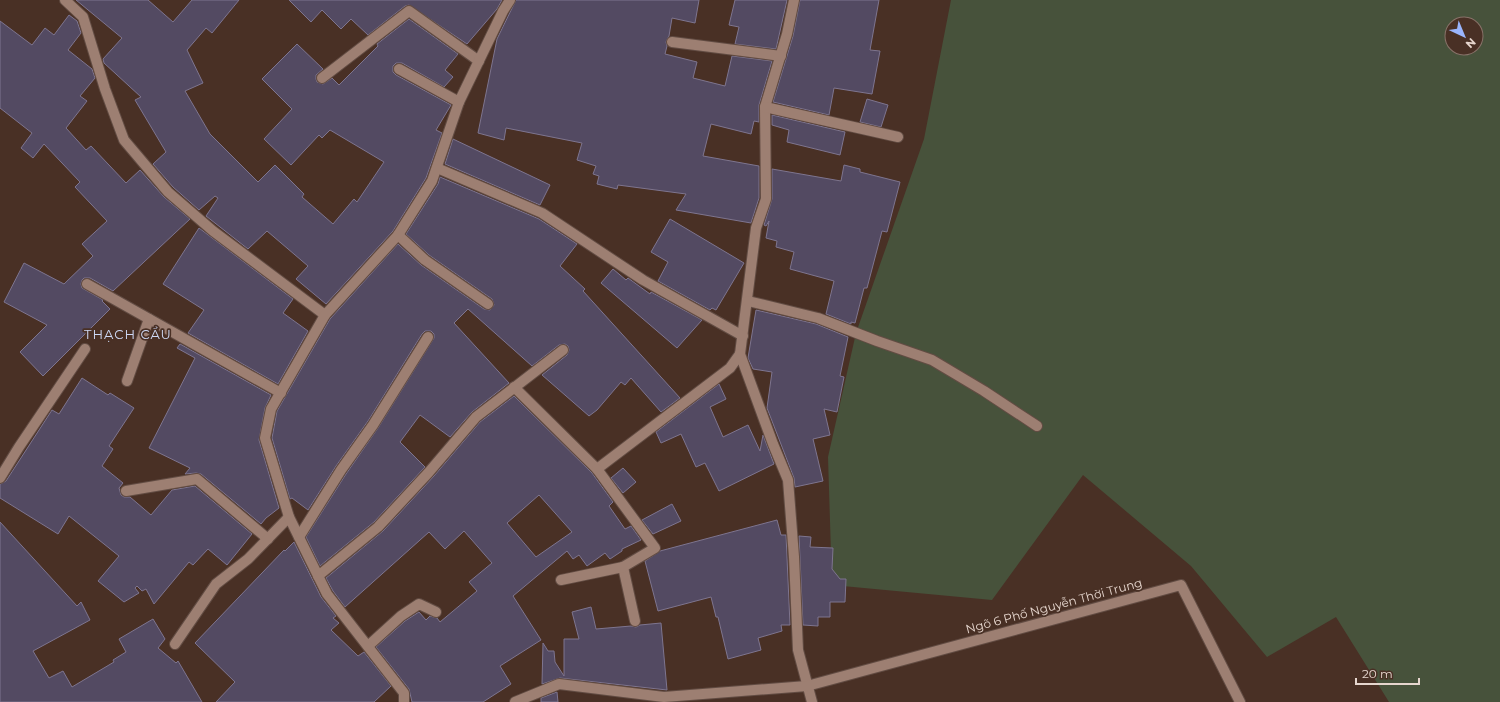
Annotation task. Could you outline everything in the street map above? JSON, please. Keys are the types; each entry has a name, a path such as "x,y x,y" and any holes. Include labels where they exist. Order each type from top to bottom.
{"street":[{"path":"65,0 83,17 104,89 124,140 168,192 213,231 325,315"},
{"path":"404,702 404,693 327,594 289,517 265,438 271,409 325,315 398,235 432,181 460,102 503,11 510,0"},
{"path":"597,469 730,368 740,354 756,228 766,199 765,107 787,34 794,0"},
{"path":"322,78 409,11 479,62"},
{"path":"672,42 781,56"},
{"path":"399,69 460,102"},
{"path":"765,107 898,137"},
{"path":"437,168 542,213 643,280 743,336"},
{"path":"398,235 425,260 488,304"},
{"path":"87,284 280,393"},
{"path":"748,300 818,318 932,360 984,391 1037,426"},
{"path":"127,381 149,319"},
{"path":"299,537 341,470 373,425 428,337"},
{"path":"0,478 85,349"},
{"path":"318,576 378,527 429,472 476,417 563,350"},
{"path":"740,354 773,444 788,480 794,557 798,650 812,702"},
{"path":"514,387 597,469 655,548 623,567 561,580"},
{"path":"126,491 197,479 268,539"},
{"path":"175,644 216,584 248,560 289,517"},
{"path":"623,567 635,621"},
{"name":"Ngõ 6 Phố Nguyễn Thời Trung","path":"807,686 1181,584 1240,702"},
{"path":"368,646 401,616 419,604 436,612"},
{"path":"515,702 559,684 664,697 807,686"}],"green space":[{"path":"951,0 1500,0 1500,702 1389,702 1336,617 1267,657 1191,566 1083,475 992,600 832,585 828,457 856,333 924,139"}],"building":[{"path":"76,0 148,0 173,22 192,0 239,0 212,33 206,28 187,50 203,83 185,91 210,134 258,182 275,165 304,194 302,197 333,224 354,199 357,202 384,162 330,130 322,138 319,135 291,165 264,139 292,109 262,79 297,44 323,69 316,75 317,82 323,84 332,78 339,85 378,46 377,44 409,19 458,54 445,70 453,77 444,87 402,63 396,63 393,66 393,72 396,75 451,105 436,130 442,133 426,178 393,231 326,304 296,279 308,266 267,231 248,249 206,216 218,198 215,196 199,210 173,187 153,164 166,152 135,100 141,97 104,63 103,59 122,38"},
{"path":"289,0 502,0 497,9 467,44 409,5 405,6 368,35 351,19 341,29 322,10 311,22"},
{"path":"516,0 699,0 695,23 672,18 669,36 666,42 667,46 665,54 697,62 693,78 725,86 732,56 772,61 759,105 759,122 754,121 751,134 711,124 703,156 759,166 759,198 751,223 676,210 686,194 618,185 617,189 597,184 599,176 593,174 596,166 577,160 582,143 506,128 504,140 478,133 497,39"},
{"path":"735,0 787,0 776,49 735,44 739,27 729,25"},
{"path":"800,0 879,0 870,50 880,51 872,94 834,88 829,115 773,102 793,36"},
{"path":"69,15 77,21 81,33 68,50 92,69 95,78 80,96 87,101 66,128 86,150 91,146 126,183 140,170 164,197 190,219 113,291 90,278 84,278 82,280 82,288 103,300 102,301 110,309 43,376 20,352 47,325 4,302 24,263 64,284 93,256 82,244 107,221 75,187 80,182 44,144 33,158 21,148 32,133 0,108 0,21 32,45 45,28 54,35"},
{"path":"867,99 888,105 881,127 860,122"},
{"path":"772,115 845,132 840,155 787,142 789,130 772,125"},
{"path":"453,139 550,185 540,205 445,164"},
{"path":"844,165 860,169 860,172 900,182 887,232 882,231 867,288 864,288 855,323 851,322 851,324 826,314 834,281 790,269 794,252 776,247 777,241 766,238 769,221 766,226 764,225 772,199 772,169 841,181"},
{"path":"440,177 539,219 577,244 560,266 585,289 583,291 680,398 661,412 631,378 625,385 621,382 597,410 589,416 542,375 567,355 569,350 568,346 565,344 559,345 532,366 468,309 454,323 509,383 472,412 450,437 420,415 400,442 425,467 374,522 320,566 306,537 346,474 378,428 434,338 434,334 431,331 425,331 422,334 368,421 336,466 308,510 292,498 290,499 272,438 277,411 330,319 398,244 421,265 484,309 490,310 494,305 492,299 429,255 406,234 438,184"},
{"path":"670,219 744,263 716,310 712,308 710,310 658,281 668,262 651,252"},
{"path":"199,228 293,299 283,313 308,331 278,384 188,333 204,310 163,284"},
{"path":"613,269 626,280 628,278 650,294 651,292 702,320 677,348 601,283"},
{"path":"756,310 816,324 848,337 840,376 844,377 837,412 824,409 830,435 813,439 823,481 795,487 794,478 767,408 772,372 753,369 748,358"},
{"path":"180,344 271,395 265,408 259,440 279,508 261,524 201,474 185,474 190,468 149,448 195,358 177,348"},
{"path":"82,378 108,395 110,393 134,408 109,446 113,449 102,466 123,483 119,488 121,495 124,497 130,497 151,515 172,490 195,486 252,534 227,565 208,549 193,565 189,562 154,604 146,589 142,591 137,586 135,588 139,593 124,602 98,581 119,556 69,516 58,534 0,498 0,484 6,481 52,410 59,414"},
{"path":"719,384 726,399 710,407 723,437 748,425 760,451 763,435 774,464 719,491 705,463 696,467 681,434 661,443 656,432"},
{"path":"514,396 592,473 613,502 609,506 625,529 631,526 641,540 622,549 622,551 610,559 605,553 587,566 579,555 573,559 567,551 513,596 541,640 500,666 511,684 483,702 412,702 409,689 376,647 405,621 419,612 426,620 430,616 437,618 440,622 477,591 469,582 492,563 464,531 445,549 429,532 345,607 333,591 326,578 383,531 434,476 480,422","holes":["539,495 572,532 536,557 507,523"]},
{"path":"623,468 636,482 623,493 611,478"},
{"path":"672,504 681,521 653,534 642,520"},
{"path":"777,520 781,535 786,535 790,625 781,625 782,631 758,638 761,650 728,659 718,617 716,617 711,597 658,611 645,561 660,551"},
{"path":"0,522 77,606 81,602 90,620 33,651 49,678 63,671 72,687 114,662 113,660 126,652 119,639 153,619 165,639 158,648 176,663 178,661 202,702 0,702"},
{"path":"799,536 811,537 810,547 833,548 832,569 840,579 846,579 845,602 830,602 830,617 818,617 818,626 803,625"},
{"path":"294,542 321,597 336,616 333,618 339,623 331,630 358,656 364,652 391,686 374,702 216,702 235,682 195,643 284,550 285,551"},
{"path":"591,607 596,629 631,626 636,627 640,625 661,623 667,690 560,678 542,684 543,643 548,651 554,651 555,662 564,676 564,639 579,639 572,612"},
{"path":"557,692 558,702 541,702 541,698"}],"district":[{"name":"THẠCH CẦU","path":"128,334"}]}
